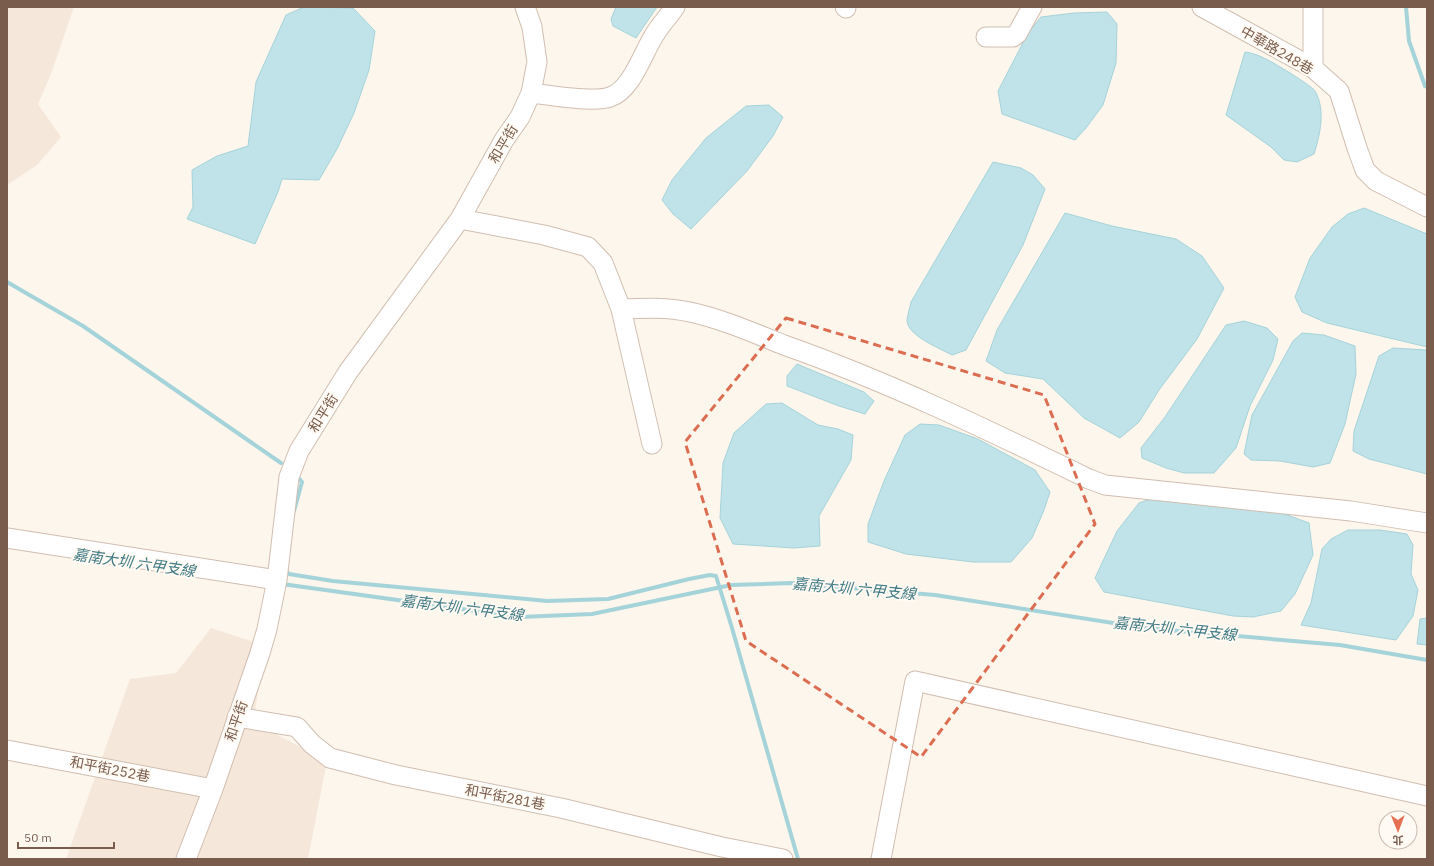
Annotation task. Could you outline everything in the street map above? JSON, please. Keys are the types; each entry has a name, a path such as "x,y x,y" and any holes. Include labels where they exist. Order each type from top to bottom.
{"street":[{"name":"和平街","path":"186,859 260,653 267,629 277,580 289,477 299,452 348,372 460,219 504,140 520,117 531,93 537,62 532,27 525,7"},
{"path":"531,93 593,99 611,97 619,93 635,72 655,34 675,7"},
{"path":"986,37 1013,37 1017,34 1032,7"},
{"name":"中華路248巷","path":"1202,7 1313,68 1340,91 1365,170 1376,181 1427,207"},
{"path":"1313,7 1313,68"},
{"path":"460,219 544,235 588,247 603,263 621,309 652,444"},
{"path":"621,309 666,308 690,312 717,320 830,361 1105,485 1351,510 1427,523"},
{"path":"7,538 277,580"},
{"path":"881,859 915,681 1427,796"},
{"name":"和平街281巷","path":"237,717 297,727 312,744 330,758 396,775 560,808 709,851 783,859"},
{"name":"和平街252巷","path":"7,750 212,789"}],"highlighted area":[{"path":"786,318 1044,395 1095,524 921,757 746,641 685,442"}],"shaded area":[{"path":"7,7 74,7 51,74 38,104 61,137 37,165 7,185"},
{"path":"211,628 266,646 253,722 327,761 308,859 66,859 130,679 176,673"}],"water":[{"path":"304,7 353,8 375,31 369,70 354,113 337,149 319,180 282,179 278,192 255,244 187,219 193,207 192,170 217,156 248,146 256,82 286,15"},
{"path":"616,7 657,7 636,38 613,26 611,19"},
{"path":"1107,12 1117,24 1116,63 1103,105 1075,140 1002,114 998,91 1028,33 1041,17 1074,13"},
{"path":"1245,52 1260,56 1273,63 1300,79 1315,91 1320,106 1321,122 1314,154 1297,162 1284,160 1271,147 1226,115"},
{"path":"769,105 783,117 773,136 747,171 691,229 673,214 662,200 672,180 706,138 746,106"},
{"path":"993,162 1021,168 1033,175 1045,189 1023,245 966,350 952,355 919,337 913,332 909,327 907,317 911,302"},
{"path":"1364,208 1427,234 1427,347 1327,323 1302,312 1295,297 1310,258 1332,227 1348,214"},
{"path":"1065,213 1112,226 1176,239 1202,256 1224,288 1197,339 1159,390 1139,422 1120,438 1084,418 1043,379 1005,373 986,361 997,330"},
{"path":"1244,321 1267,328 1278,339 1273,360 1250,406 1236,448 1214,473 1184,473 1166,468 1142,458 1141,448 1165,417 1226,325"},
{"path":"1302,333 1324,335 1355,346 1356,374 1345,424 1330,463 1313,467 1280,461 1251,460 1244,454 1252,415 1293,341"},
{"path":"1393,348 1427,350 1427,474 1369,459 1353,451 1354,431 1379,356"},
{"path":"797,364 864,392 874,401 865,414 839,406 787,386 787,376"},
{"path":"782,403 818,425 838,429 853,435 851,460 819,516 820,546 794,548 733,544 720,518 723,463 734,433 766,404"},
{"path":"920,424 939,425 978,439 1035,470 1050,492 1032,538 1011,562 973,562 906,554 868,542 868,524 884,481 905,435"},
{"path":"1156,497 1279,512 1309,523 1313,555 1295,594 1281,611 1253,617 1233,616 1104,592 1095,578 1117,531 1139,503"},
{"path":"1348,530 1380,530 1407,534 1413,545 1411,574 1418,590 1413,616 1396,640 1301,625 1311,603 1322,549 1331,539"},
{"path":"1427,618 1427,645 1417,644 1420,619"}],"waterway":[{"path":"1406,7 1409,41 1425,86 1427,87"},
{"path":"7,282 83,326 281,463"},
{"path":"294,511 302,482 297,476"},
{"path":"284,568 289,574 333,581 547,601 608,599 689,579 710,575 716,576 798,859"},
{"name":"嘉南大圳 六甲支線","path":"282,584 520,617 592,614 731,585 791,583 935,595 1145,628 1340,645 1427,660"}]}
